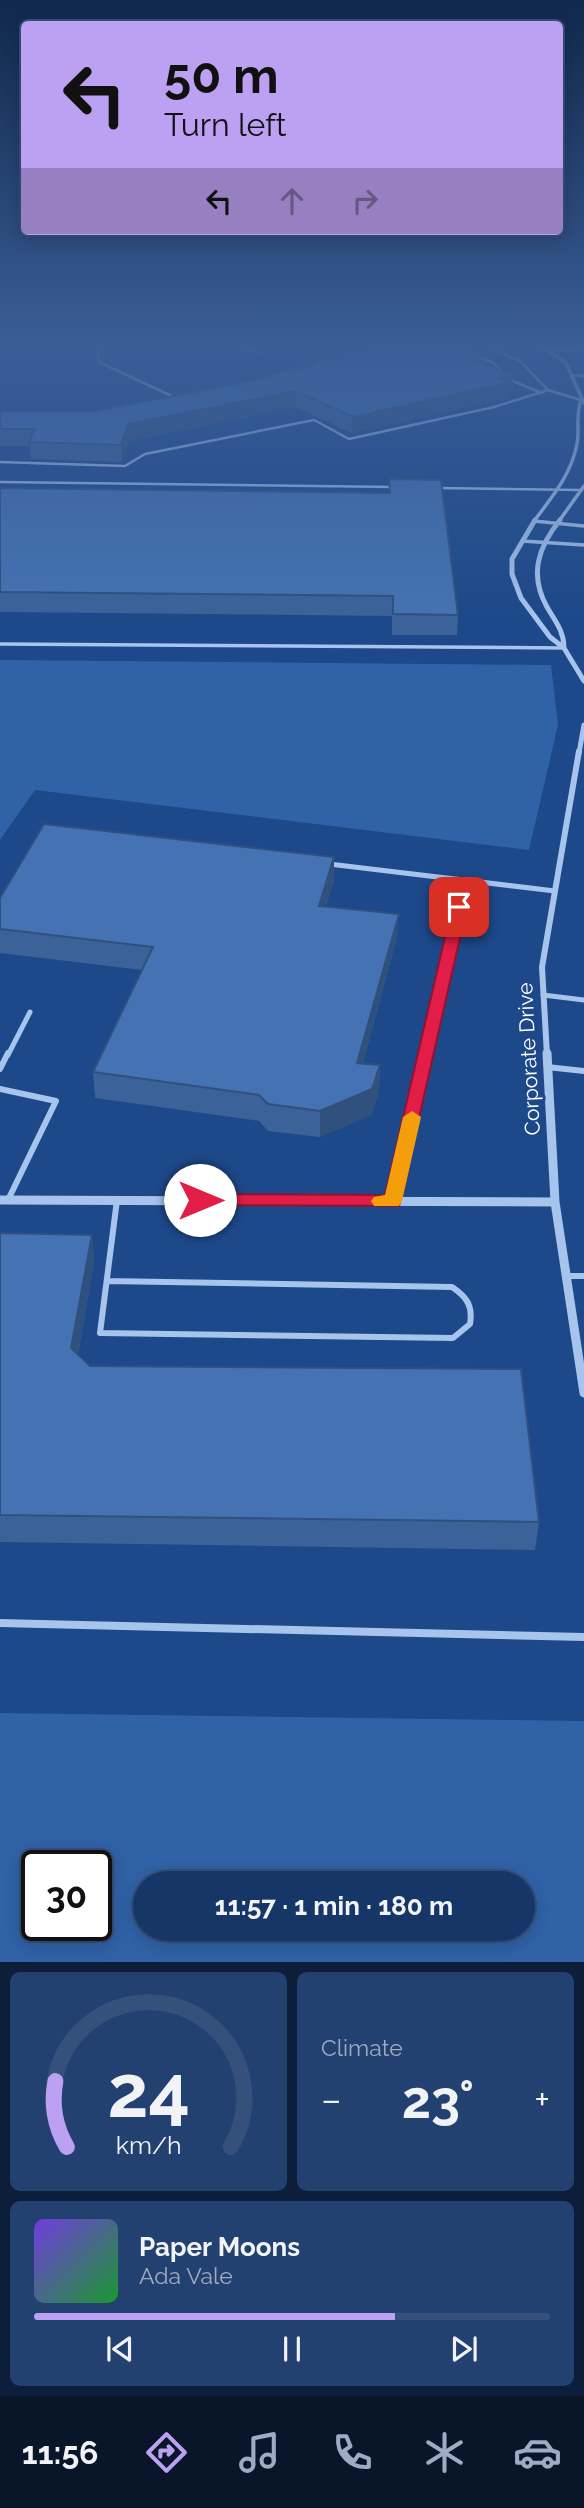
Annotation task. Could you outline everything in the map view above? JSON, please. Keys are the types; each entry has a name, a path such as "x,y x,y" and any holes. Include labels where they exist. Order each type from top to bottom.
{"street":[{"path":"577,435 575,457 558,490 534,521 512,559 512,574 521,598 550,636 564,648 584,681"},
{"path":"564,648 565,636 545,603 537,578 538,555 543,542 574,505 583,488"},
{"name":"Corporate Drive","path":"584,725 542,967 555,1202 584,1392"},
{"path":"4,1200 555,1202"}],"lane":[{"path":"0,462 125,466 145,454 242,435"},
{"path":"341,435 349,439 369,435"},
{"path":"0,482 401,488"},
{"path":"429,488 583,488"},
{"path":"534,521 584,526"},
{"path":"522,541 584,545"},
{"path":"0,643 564,648"},
{"path":"327,864 555,891"},
{"path":"393,1201 466,880"},
{"path":"544,995 584,1000"},
{"path":"0,1069 30,1012"},
{"path":"547,1067 584,1071"},
{"path":"0,1089 55,1101 4,1200"},
{"path":"107,1281 452,1287 464,1294 471,1303 472,1314 470,1324 453,1338 100,1333 117,1200"},
{"path":"565,1276 584,1276"},
{"path":"0,1623 584,1637"}],"shaded area":[{"path":"0,660 551,665 558,725 529,850 35,790 0,840"},
{"path":"0,1713 584,1721 584,1962 0,1962"}],"building":[{"path":"32,435 124,435 121,445 29,442"},
{"path":"389,479 441,480 458,615 393,614 393,596 0,592 0,488 390,493"},
{"path":"44,824 334,857 319,906 399,914 357,1063 380,1065 372,1089 320,1111 268,1104 259,1095 93,1072 153,947 0,929 0,898"},
{"path":"0,1233 92,1235 71,1348 90,1366 521,1369 539,1522 0,1515"}],"slow traffic":[{"path":"380,1201 393,1201 412,1117"}],"route":[{"path":"200,1200 393,1201 459,907"}]}
